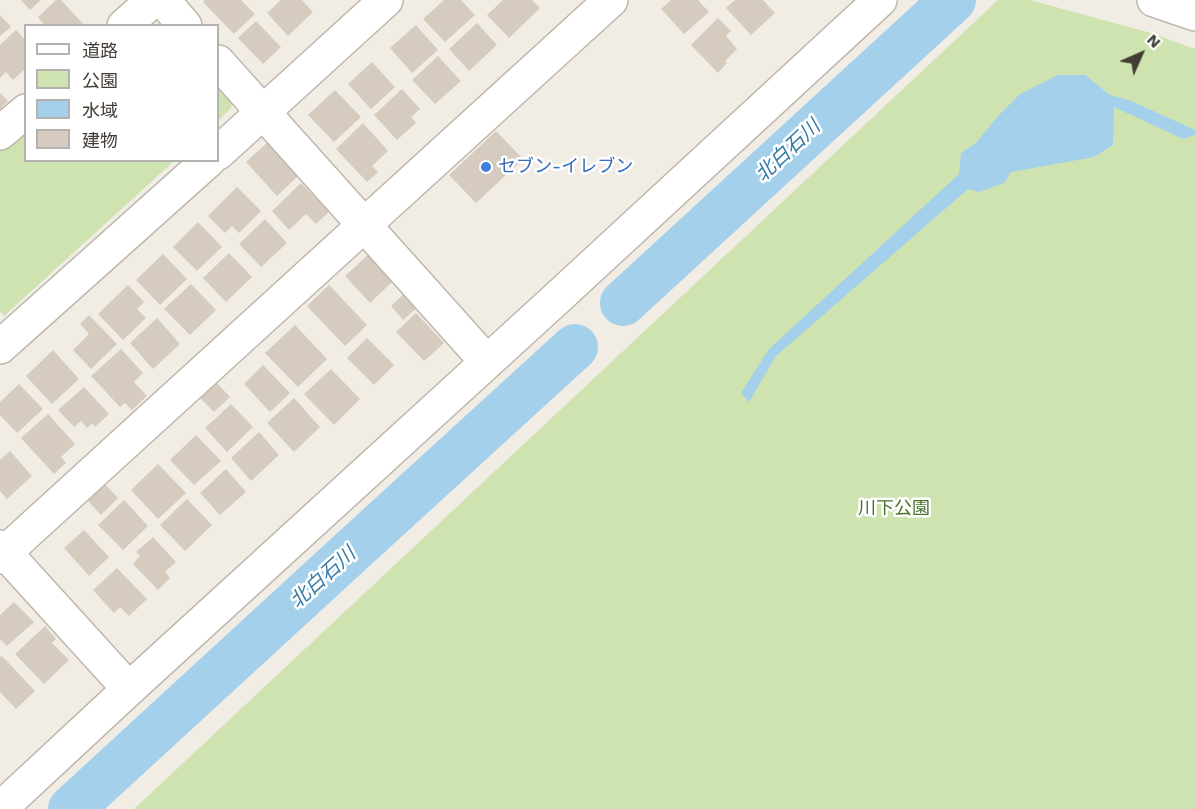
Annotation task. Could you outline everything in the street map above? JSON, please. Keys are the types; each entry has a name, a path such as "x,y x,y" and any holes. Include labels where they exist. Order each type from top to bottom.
{"street":[{"path":"126,24 153,0"},
{"path":"163,0 183,24"},
{"path":"219,152 386,0"},
{"path":"129,689 2,553 610,0"},
{"path":"0,809 880,0"},
{"path":"1154,0 1195,14"},
{"path":"219,63 487,362"},
{"path":"0,133 24,113"},
{"path":"0,347 207,162"}],"green space":[{"name":"川下公園","path":"998,0 1030,0 1151,33 1195,49 1195,809 134,809"},
{"path":"219,81 233,96 231,108 219,120"},
{"path":"24,126 24,162 173,162 4,316 0,311 0,148"}],"water":[{"path":"1058,75 1085,75 1110,95 1129,100 1195,130 1195,135 1183,139 1114,107 1113,145 1094,157 1011,172 1004,183 979,192 968,189 776,356 749,402 741,393 769,349 959,174 961,153 976,143 1020,94"}],"building":[{"path":"21,0 41,0 30,10"},
{"path":"56,0 61,0 83,24 43,24 38,17"},
{"path":"205,0 241,0 255,14 234,34 203,2"},
{"path":"281,0 302,0 313,12 288,36 267,13"},
{"path":"444,0 461,0 475,15 445,42 423,19"},
{"path":"503,0 532,0 540,8 509,38 487,15"},
{"path":"671,0 698,0 709,12 684,34 661,9"},
{"path":"735,0 763,0 775,13 751,35 726,8"},
{"path":"0,15 11,27 0,36"},
{"path":"718,18 731,31 726,36 737,49 725,61 727,63 718,73 691,45"},
{"path":"256,21 281,47 263,64 238,38"},
{"path":"477,23 497,45 469,71 449,49"},
{"path":"416,25 438,50 412,73 390,48"},
{"path":"16,30 24,39 24,70 13,80 6,72 0,78 0,45"},
{"path":"438,56 461,81 435,104 412,80"},
{"path":"372,62 395,87 371,109 348,84"},
{"path":"402,89 420,109 411,117 416,123 397,140 374,115"},
{"path":"335,90 361,117 334,142 308,115"},
{"path":"0,93 8,101 0,109"},
{"path":"363,123 388,151 372,166 378,172 367,182 336,149"},
{"name":"セブン-イレブン","path":"496,131 523,159 476,203 449,175"},
{"path":"267,143 298,176 277,196 246,162"},
{"path":"301,183 329,212 316,224 306,214 289,230 272,211"},
{"path":"237,187 261,211 239,233 232,226 225,233 208,216"},
{"path":"265,219 287,243 261,267 239,244"},
{"path":"198,222 222,247 197,271 173,247"},
{"path":"229,253 252,277 226,302 203,278"},
{"path":"163,254 187,279 160,305 136,280"},
{"path":"369,254 394,280 370,303 345,276"},
{"path":"191,284 216,310 190,335 164,309"},
{"path":"128,285 144,302 137,309 146,318 123,340 98,314"},
{"path":"329,285 367,325 345,346 307,306"},
{"path":"406,292 419,306 403,320 391,306"},
{"path":"416,313 444,343 424,361 396,332"},
{"path":"89,315 117,344 91,369 73,350 89,334 80,324"},
{"path":"157,318 180,344 153,369 130,343"},
{"path":"295,325 327,359 298,387 265,353"},
{"path":"367,338 394,365 374,385 347,358"},
{"path":"121,349 143,373 134,382 147,396 132,410 125,403 120,407 91,376"},
{"path":"53,350 79,379 52,404 26,376"},
{"path":"263,365 290,393 270,412 244,384"},
{"path":"331,369 360,399 334,425 304,394"},
{"path":"214,380 230,397 214,412 198,396"},
{"path":"19,384 43,409 17,433 0,415 0,402"},
{"path":"84,387 109,414 95,427 92,423 87,428 81,421 74,427 58,410"},
{"path":"294,398 320,427 294,452 267,423"},
{"path":"231,404 253,427 227,452 205,428"},
{"path":"48,414 75,444 61,457 66,463 54,474 21,438"},
{"path":"259,432 279,455 251,481 231,458"},
{"path":"196,435 221,461 194,485 170,460"},
{"path":"10,451 32,476 7,499 0,491 0,460"},
{"path":"158,464 186,493 158,519 131,490"},
{"path":"226,469 246,492 220,515 200,493"},
{"path":"104,483 118,498 101,515 86,499"},
{"path":"187,499 212,525 185,551 160,525"},
{"path":"124,500 148,526 123,550 98,525"},
{"path":"84,530 109,557 89,576 64,548"},
{"path":"153,537 176,562 165,572 170,578 158,590 133,564 140,556 136,552"},
{"path":"117,568 147,599 129,616 120,607 114,613 93,590"},
{"path":"14,602 34,622 7,646 0,639 0,615"},
{"path":"45,626 56,639 52,643 69,660 44,684 15,654"},
{"path":"2,656 35,691 16,709 0,692 0,657"}],"waterway":[{"name":"北白石川","path":"623,303 953,0"},
{"name":"北白石川","path":"71,809 575,347"}],"place":[{"name":"セブン-イレブン","path":"486,167"}]}
